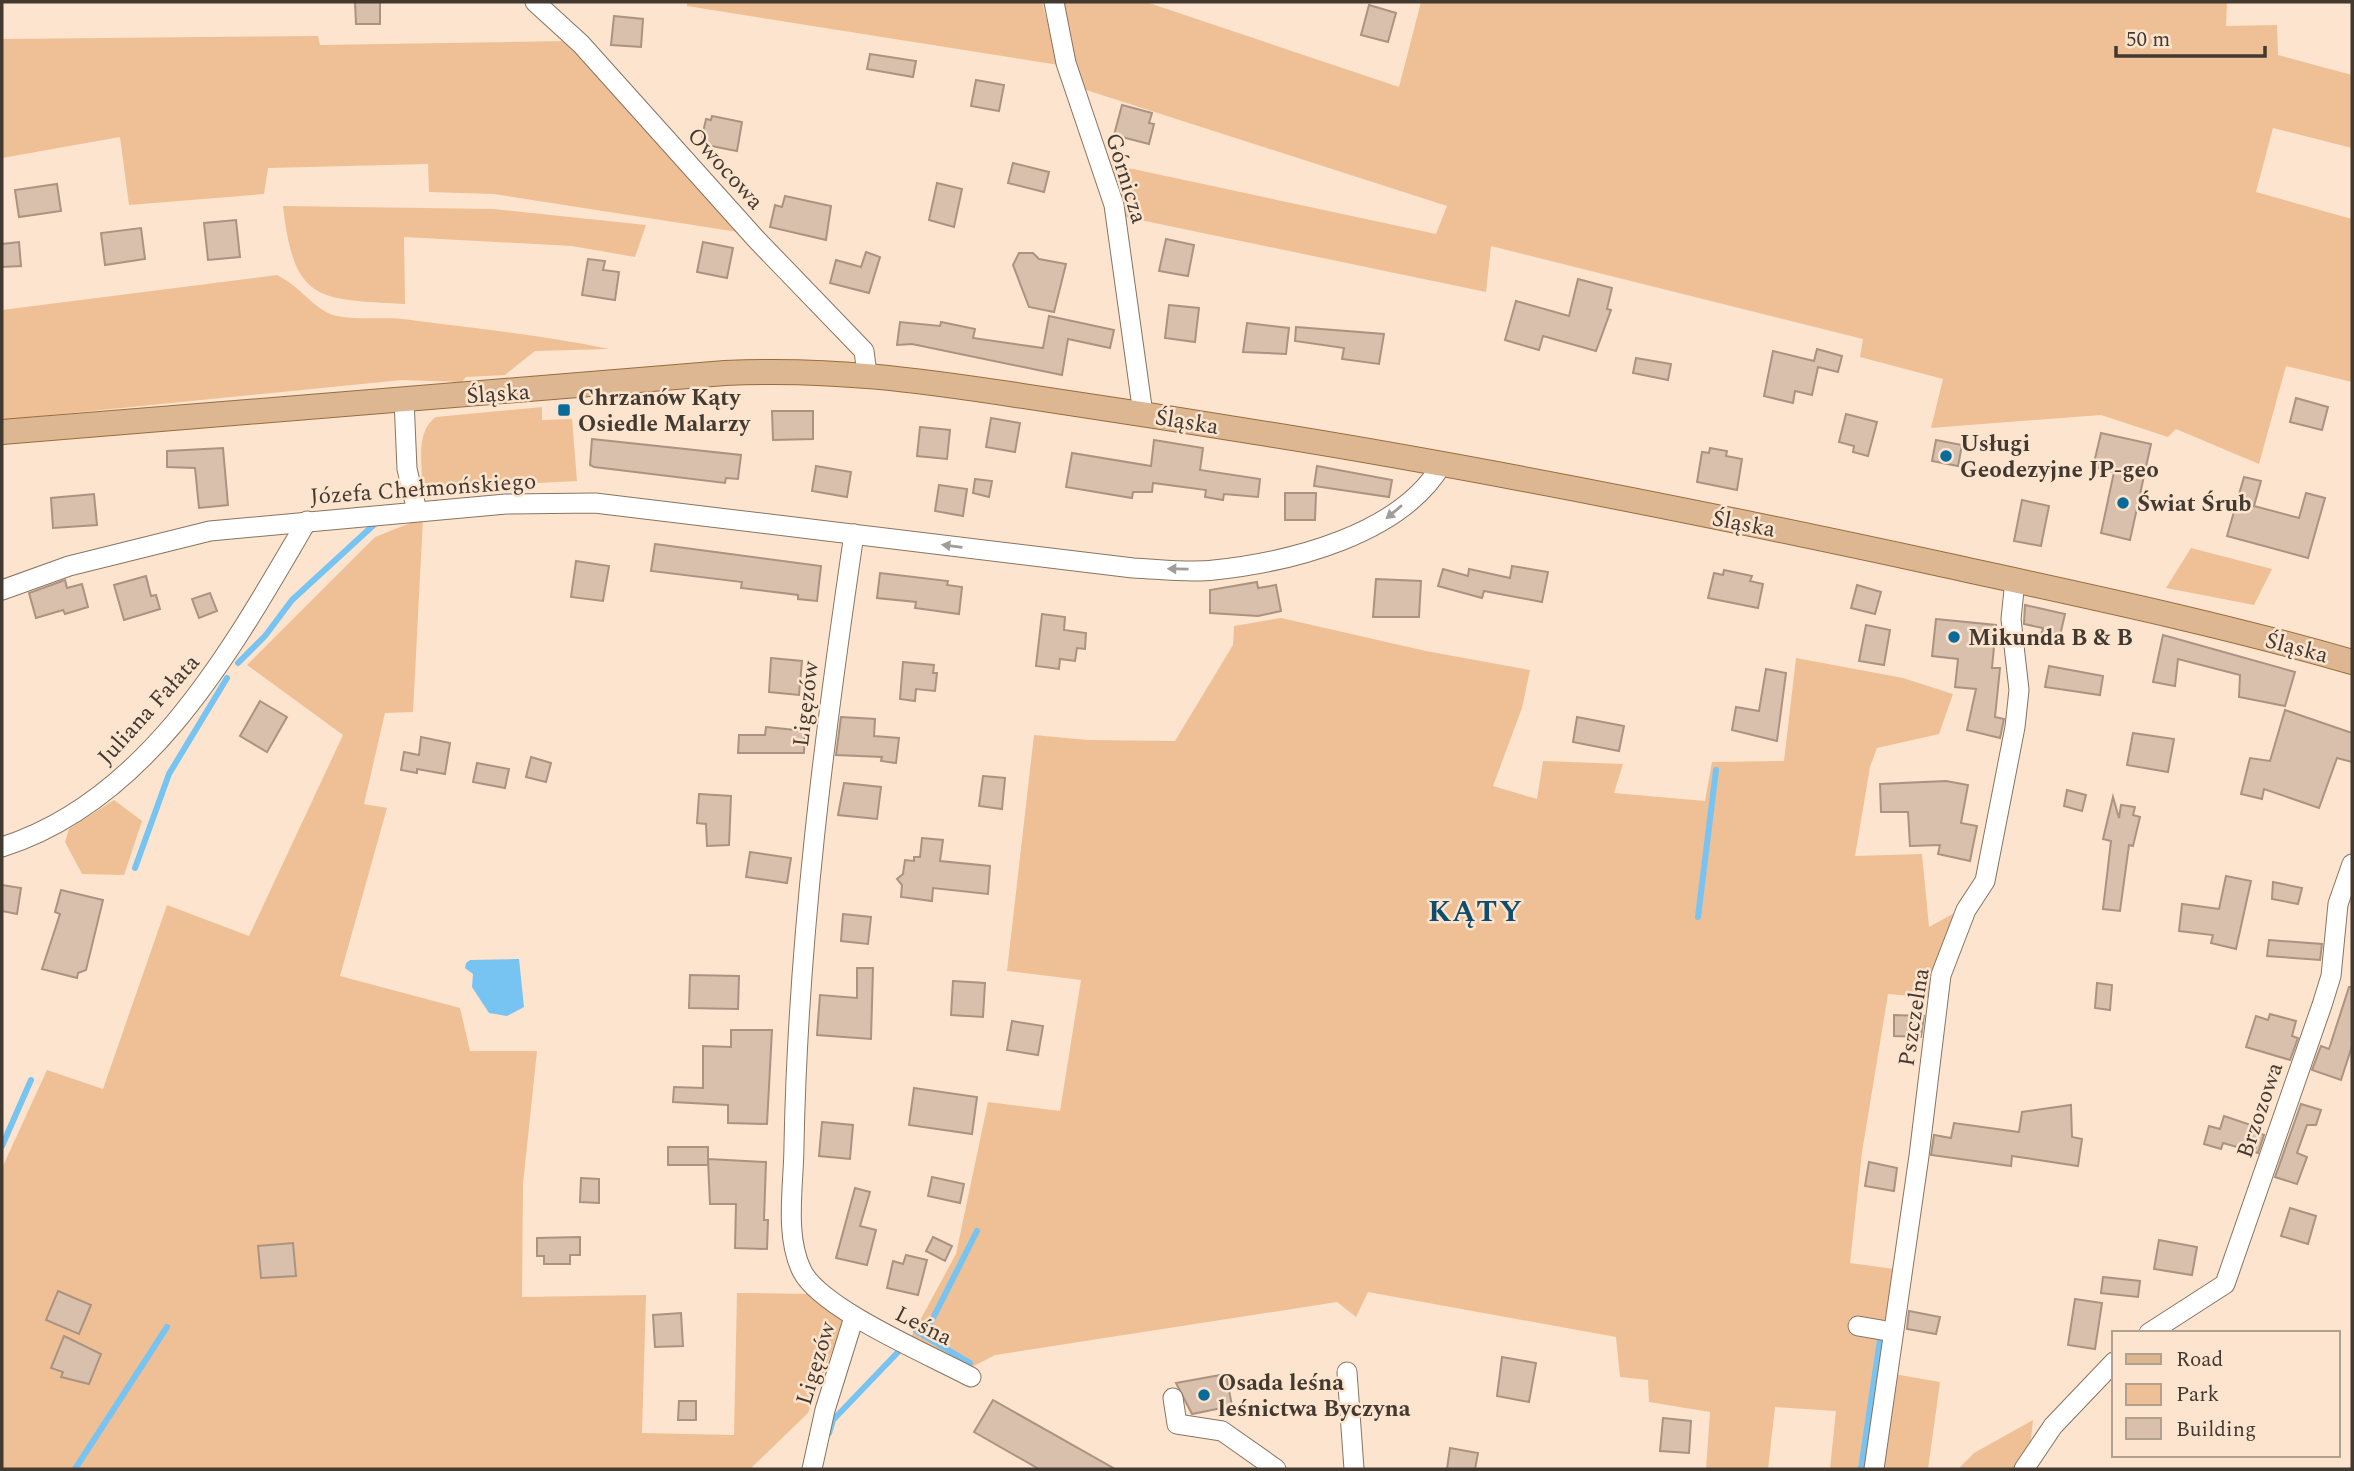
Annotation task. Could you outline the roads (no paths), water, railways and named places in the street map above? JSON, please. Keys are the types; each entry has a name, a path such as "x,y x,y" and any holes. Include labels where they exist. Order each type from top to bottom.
{"main road":[{"name":"Śląska","path":"2,432 739,373 793,370 867,374 1143,414 1442,464 2015,580 2281,641 2352,662"}],"street":[{"name":"Owocowa","path":"535,2 581,44 756,239 864,351 867,374"},
{"name":"Górnicza","path":"1054,2 1066,63 1114,205 1143,414"},
{"path":"404,399 407,469 417,511"},
{"path":"854,534 1133,568 1212,570 1332,545 1386,519 1433,478 1442,464"},
{"name":"Józefa Chełmońskiego","path":"2,590 69,566 211,531 506,504 595,503 854,534"},
{"name":"Juliana Fałata","path":"2,847 31,838 85,808 179,718 236,642 307,521"},
{"name":"Ligęzów","path":"812,1469 825,1410 854,1317 820,1292 802,1272 793,1241 796,1074 806,928 827,714 854,534"},
{"name":"Pszczelna","path":"1874,1469 1941,975 1966,910 1985,881 2015,727 2019,690 2011,619 2015,580"},
{"name":"Brzozowa","path":"2152,1331 2225,1284 2331,976 2338,904 2352,864"},
{"name":"Leśna","path":"854,1317 971,1377"},
{"path":"1858,1326 1893,1332"},
{"path":"2024,1469 2053,1426 2112,1364"},
{"path":"1347,1372 1354,1469"},
{"path":"1173,1398 1177,1424 1222,1431 1276,1469"}],"water":[{"path":"519,959 524,1007 507,1016 489,1013 472,987 473,974 465,968 466,963 470,960"}],"waterway":[{"path":"238,663 265,636 292,600 378,521"},
{"path":"135,868 169,774 227,678"},
{"path":"1698,917 1716,770"},
{"path":"2,1146 31,1080"},
{"path":"924,1336 977,1231"},
{"path":"75,1469 167,1327"},
{"path":"916,1331 970,1363"},
{"path":"1861,1469 1880,1340"},
{"path":"829,1433 833,1420 900,1350"}],"place":[{"name":"Chrzanów Kąty Osiedle Malarzy","path":"564,410"},
{"name":"Usługi Geodezyjne JP-geo","path":"1946,456"},
{"name":"Świat Śrub","path":"2123,503"},
{"name":"Mikunda B & B","path":"1954,637"},
{"name":"Osada leśna leśnictwa Byczyna","path":"1204,1395"}],"district":[{"name":"KĄTY","path":"1476,911"}]}
